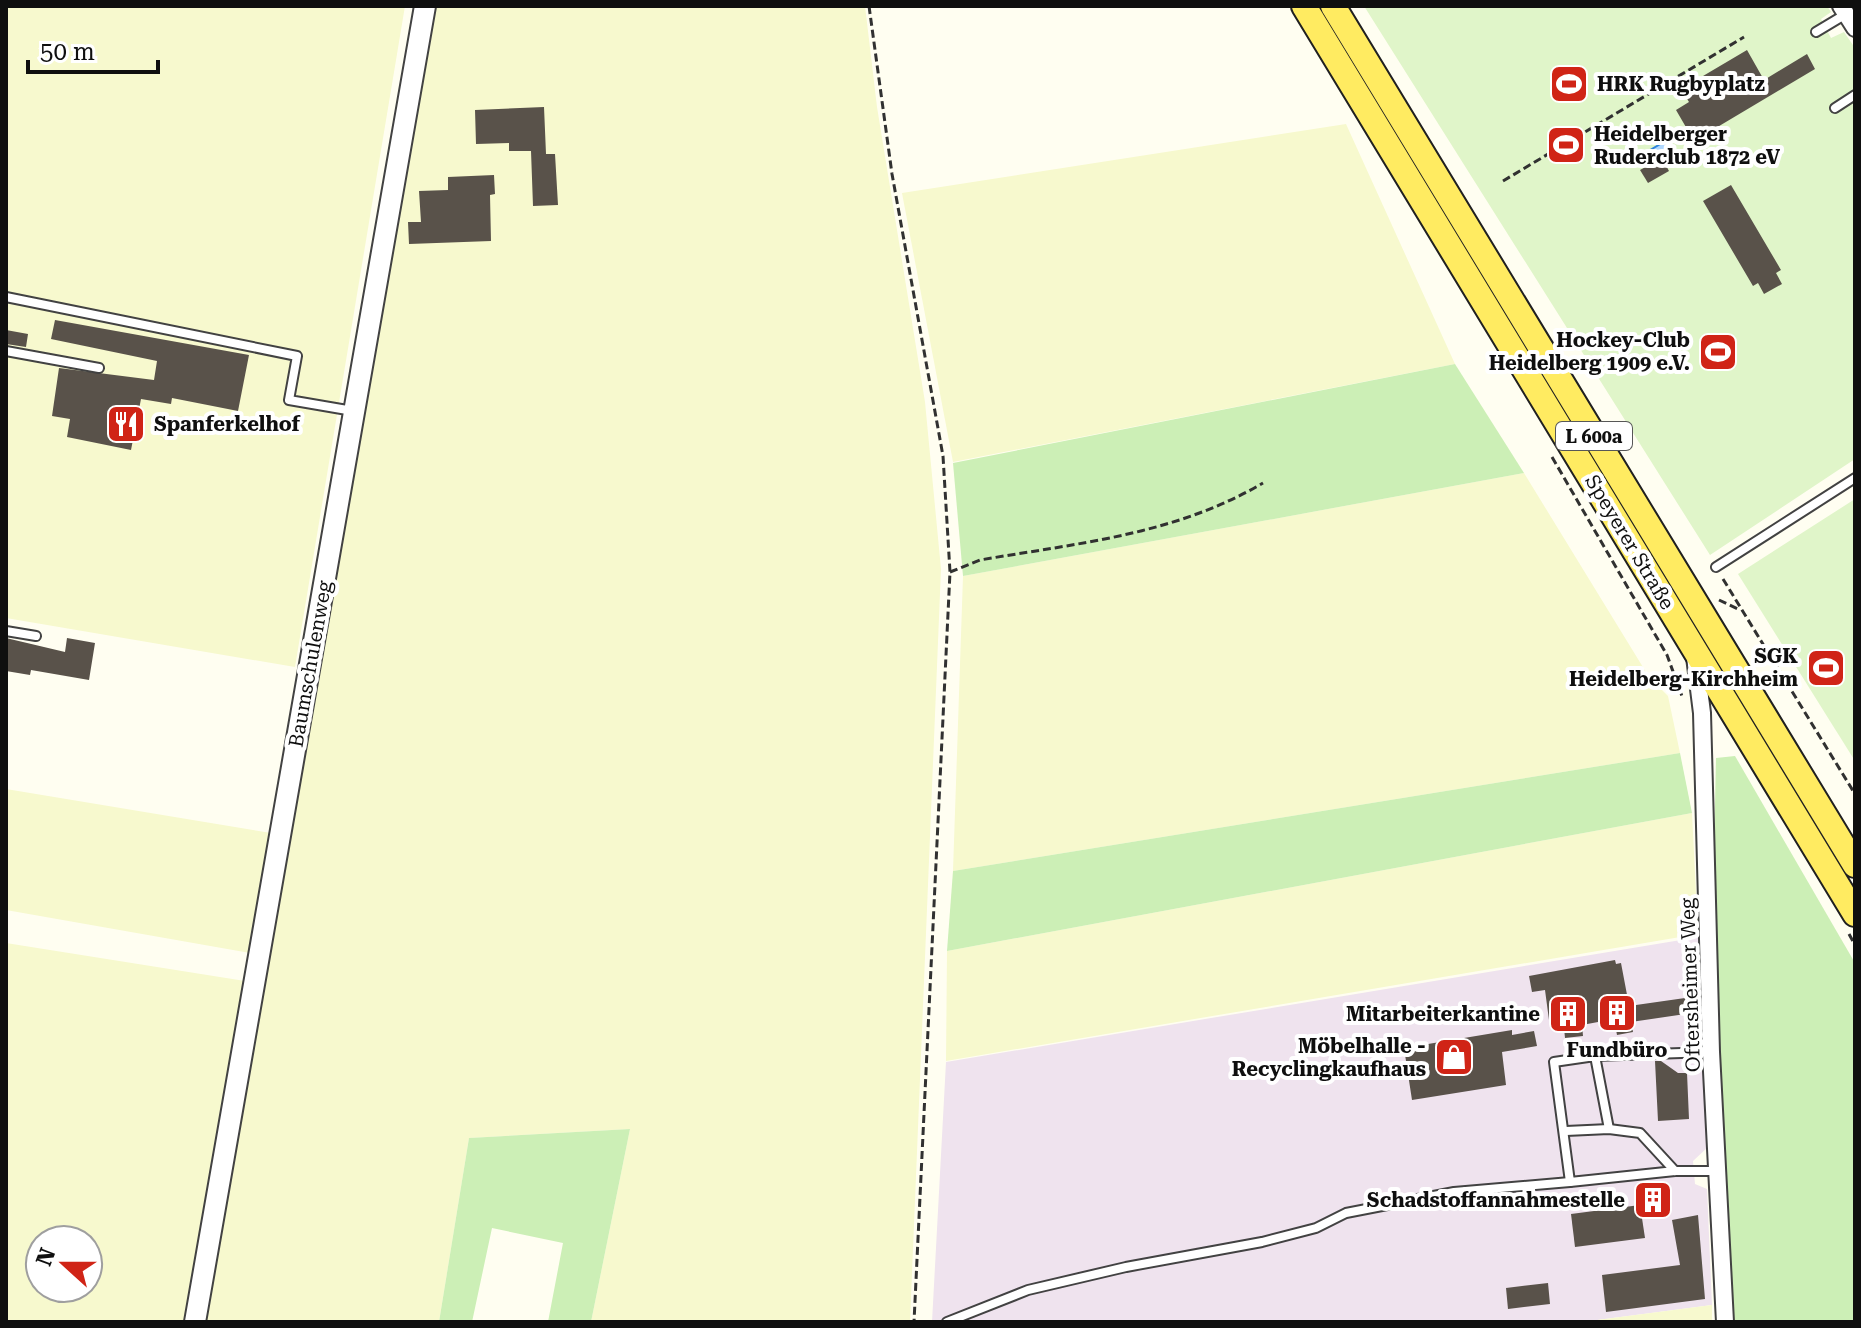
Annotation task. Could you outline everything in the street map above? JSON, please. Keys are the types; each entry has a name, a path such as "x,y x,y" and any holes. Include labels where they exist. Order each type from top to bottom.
{"main road":[{"name":"Speyerer Straße","path":"1304,6 1855,914"},
{"name":"Speyerer Straße","path":"1333,6 1855,865"}],"street":[{"name":"Baumschulenweg","path":"195,1322 425,6"},
{"path":"1844,10 1855,28"},
{"name":"Oftersheimer Weg","path":"1693,647 1702,713 1711,1052 1725,1322"}],"lane":[{"path":"1816,32 1844,10"},
{"path":"1835,108 1855,95"},
{"path":"6,297 297,356 289,400 354,411"},
{"path":"6,351 99,368"},
{"path":"1716,567 1855,478"},
{"path":"6,631 36,636"},
{"path":"1570,1182 1566,1131 1554,1062 1595,1056 1711,1052"},
{"path":"1595,1056 1609,1129"},
{"path":"1566,1131 1609,1129 1640,1133 1675,1171"},
{"path":"947,1322 1028,1290 1126,1267 1262,1242 1316,1228 1346,1213 1454,1192 1675,1171 1717,1171"}],"path":[{"path":"869,6 892,174 943,456 950,572 914,1322"},
{"path":"1503,181 1744,37"},
{"path":"950,572 980,560 1183,522 1229,503 1263,483"},
{"path":"1716,567 1855,794"},
{"path":"1716,599 1739,609"}],"shaded area":[{"path":"1699,937 1705,1035 1690,1038 1690,1059 1706,1072 1708,1147 1693,1161 1695,1184 1707,1189 1712,1305 1582,1322 932,1322 946,1062"}],"green space":[{"path":"6,6 405,6 295,667 6,618"},
{"path":"432,6 865,6 877,107 925,402 941,569 910,1322 591,1322 630,1129 469,1138 439,1322 204,1322"},
{"name":"Hockey-Club Heidelberg 1909 e.V.","path":"1364,6 1827,6 1831,12 1821,19 1831,38 1844,32 1855,48 1855,459 1710,555"},
{"path":"1346,124 1455,364 953,462 902,193"},
{"path":"1455,364 1524,473 963,576 953,463"},
{"path":"1524,473 1649,677 1668,696 1680,753 953,871 963,576"},
{"name":"SGK Heidelberg-Kirchheim","path":"1855,499 1855,761 1738,574"},
{"path":"1680,753 1692,813 947,951 953,871"},
{"path":"1735,756 1855,963 1855,1322 1731,1322 1713,901 1716,758"},
{"path":"6,789 271,833 250,953 6,910"},
{"path":"1692,813 1698,934 946,1061 947,951"},
{"path":"6,943 245,981 186,1322 6,1322"},
{"path":"630,1129 591,1322 548,1322 563,1243 492,1228 472,1322 439,1322 469,1138"},
{"path":"1712,1305 1712,1322 1582,1322"}],"water":[{"path":"1667,140 1673,150 1647,165 1642,155"}],"building":[{"path":"1747,50 1764,80 1807,54 1815,69 1694,141 1676,110 1689,102 1681,89"},
{"path":"544,107 546,154 555,154 558,205 533,206 531,151 509,151 509,143 476,144 475,110"},
{"path":"1662,158 1669,171 1648,183 1640,170"},
{"path":"494,175 495,194 490,195 491,241 409,244 408,222 421,222 419,191 448,190 448,177"},
{"path":"1731,185 1781,270 1776,273 1782,284 1764,294 1758,283 1753,286 1703,201"},
{"path":"55,320 249,355 238,411 172,398 171,404 141,399 131,450 67,437 70,419 52,416 59,368 154,380 157,361 51,339"},
{"path":"6,330 28,334 26,347 6,344"},
{"path":"6,638 65,652 67,638 95,643 89,680 31,670 30,675 6,671"},
{"path":"1615,960 1616,964 1621,963 1628,1000 1635,999 1636,1005 1699,996 1699,1012 1631,1022 1633,1032 1617,1035 1614,1019 1582,1025 1583,1036 1565,1038 1563,1018 1549,1020 1545,990 1532,992 1529,976"},
{"name":"Möbelhalle - Recyclingkaufhaus","path":"1512,1030 1512,1035 1534,1031 1537,1046 1502,1052 1506,1085 1412,1100 1404,1048"},
{"path":"1655,1061 1661,1061 1678,1073 1687,1073 1689,1119 1658,1121"},
{"path":"1640,1205 1645,1238 1575,1247 1571,1214"},
{"path":"1698,1215 1705,1299 1606,1312 1602,1275 1680,1265 1672,1220"},
{"path":"1548,1283 1550,1304 1508,1309 1506,1288"}],"place":[{"name":"HRK Rugbyplatz","path":"1569,84"},
{"name":"Heidelberger Ruderclub 1872 eV","path":"1566,145"},
{"name":"Hockey-Club Heidelberg 1909 e.V.","path":"1718,352"},
{"name":"Spanferkelhof","path":"126,424"},
{"name":"SGK Heidelberg-Kirchheim","path":"1826,668"},
{"name":"Fundbüro","path":"1617,1013"},
{"name":"Mitarbeiterkantine","path":"1568,1014"},
{"name":"Möbelhalle - Recyclingkaufhaus","path":"1454,1057"},
{"name":"Schadstoffannahmestelle","path":"1653,1200"}]}
